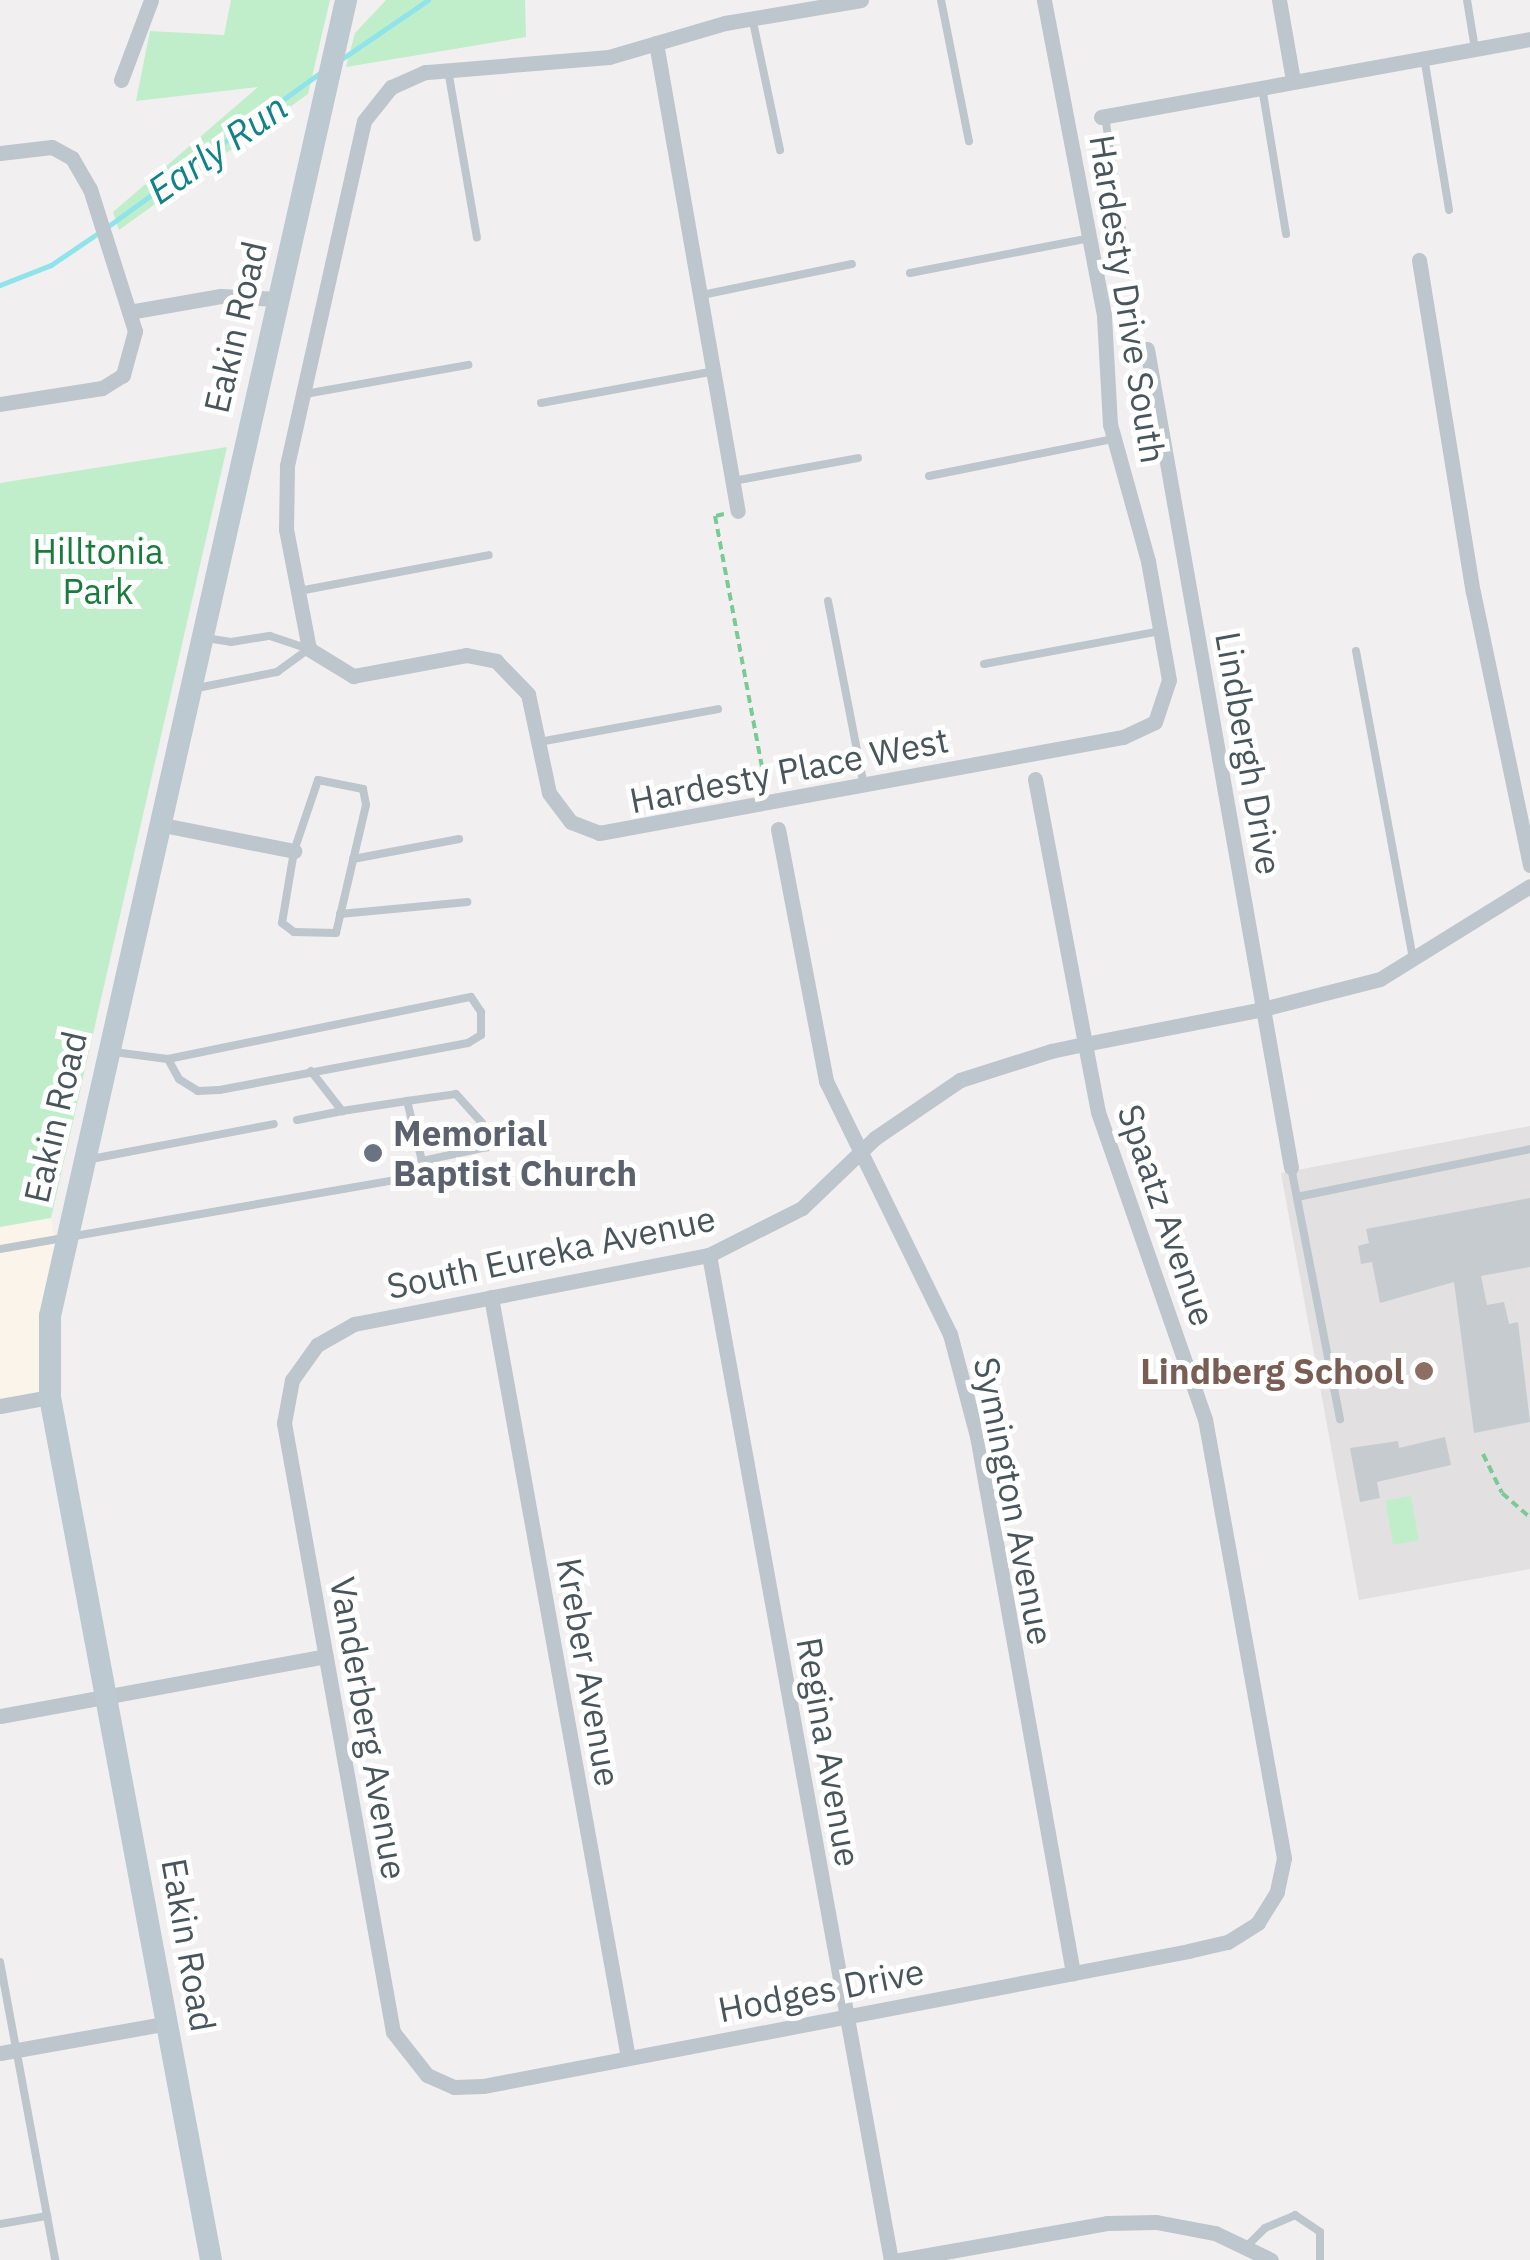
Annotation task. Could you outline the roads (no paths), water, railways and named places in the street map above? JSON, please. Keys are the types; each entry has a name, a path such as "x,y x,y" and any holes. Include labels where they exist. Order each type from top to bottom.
{"street":[{"path":"121,80 151,0"},
{"name":"Eakin Road","path":"211,2260 109,1696 50,1397 50,1316 63,1239 346,0"},
{"path":"308,649 285,499 303,394 358,140 374,102 391,87 448,70 609,57 752,18 861,0"},
{"name":"Hardesty Drive South","path":"1044,0 1104,315 1114,439 1169,680 1155,722"},
{"path":"1279,0 1292,80"},
{"path":"1103,116 1530,39"},
{"path":"656,44 738,511"},
{"path":"0,153 52,147 72,158 104,230 130,312 133,354 122,375 102,388 0,404"},
{"path":"1418,260 1480,627 1530,865"},
{"path":"130,312 221,296 278,300"},
{"name":"Lindbergh Drive","path":"1146,349 1292,1167"},
{"name":"Hardesty Place West","path":"308,649 352,676 466,655 496,661 528,694 558,808 598,833 768,806 1123,737 1155,722"},
{"name":"Spaatz Avenue","path":"1035,780 1086,1044 1126,1207 1205,1418 1284,1858 1277,1892 1258,1922 1227,1942"},
{"path":"158,824 294,851"},
{"name":"Symington Avenue","path":"778,829 822,1064 859,1156 950,1334 977,1436 1072,1973"},
{"name":"South Eureka Avenue","path":"292,1380 317,1345 354,1324 708,1255 802,1208 859,1156 960,1080 1086,1044 1344,991 1414,962 1530,886"},
{"name":"Regina Avenue","path":"708,1255 892,2260"},
{"name":"Kreber Avenue","path":"491,1297 628,2058"},
{"name":"Vanderberg Avenue","path":"292,1380 284,1423 393,2032 427,2076"},
{"path":"0,1406 50,1397"},
{"path":"0,1716 326,1656"},
{"name":"Hodges Drive","path":"427,2076 454,2086 483,2086 1227,1942"},
{"path":"8,2052 168,2023"},
{"path":"900,2260 1106,2222 1156,2222 1247,2246 1271,2260"}],"lane":[{"path":"941,0 969,141"},
{"path":"1467,0 1475,48"},
{"path":"752,18 780,150"},
{"path":"1424,58 1449,210"},
{"path":"448,70 478,238"},
{"path":"1262,87 1286,234"},
{"path":"1103,116 1125,252"},
{"path":"910,273 1090,238"},
{"path":"702,294 852,264"},
{"path":"303,394 468,365"},
{"path":"541,403 714,371"},
{"path":"929,476 1114,439"},
{"path":"734,481 858,458"},
{"path":"299,590 489,555"},
{"path":"828,601 864,787"},
{"path":"984,664 1160,631"},
{"name":"Hardesty Place West","path":"200,637 231,642 270,636 308,649"},
{"path":"188,690 278,672 308,649"},
{"path":"1356,651 1414,962"},
{"path":"539,742 718,709"},
{"path":"318,780 362,789 366,805 336,933 294,932 282,924 294,851 318,780"},
{"path":"352,859 459,839"},
{"path":"340,914 467,902"},
{"path":"106,1052 168,1059 471,997 481,1012 481,1035 468,1044 198,1091 179,1080 168,1059"},
{"path":"311,1071 342,1111"},
{"path":"0,1249 406,1178 422,1160 480,1150 486,1134 456,1094 297,1120"},
{"path":"407,1101 422,1160"},
{"path":"81,1161 274,1124"},
{"path":"1297,1198 1530,1149"},
{"path":"1292,1167 1340,1419"},
{"path":"0,1962 8,2052 55,2260"},
{"path":"1247,2246 1265,2228 1295,2215 1320,2232 1320,2260"},
{"path":"0,2224 47,2216"}],"waterway":[{"name":"Early Run","path":"343,58 428,0"},
{"name":"Early Run","path":"107,227 321,72"},
{"name":"Early Run","path":"0,285 51,265 98,233"}],"place":[{"name":"Memorial Baptist Church","path":"373,1153"},
{"name":"Lindberg School","path":"1424,1371"}],"park label":[{"name":"Hilltonia Park","path":"98,571"}]}
